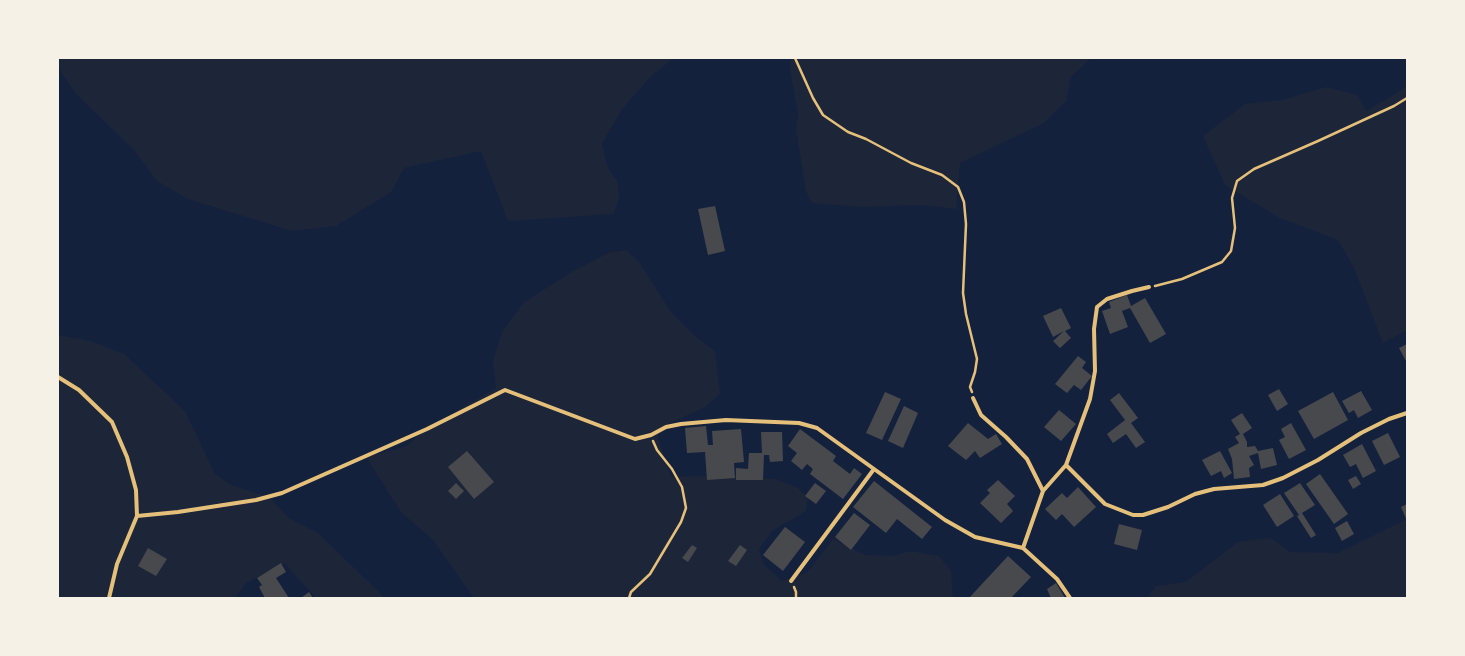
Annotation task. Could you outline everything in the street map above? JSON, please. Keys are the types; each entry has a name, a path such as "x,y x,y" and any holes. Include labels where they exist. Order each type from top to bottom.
{"street":[{"path":"1023,548 1043,491 1066,465 1090,399 1095,372 1094,330 1097,307 1107,299 1149,287"},
{"path":"58,377 79,390 112,422 127,457 136,490 137,516 117,564 109,598"},
{"path":"137,516 178,512 256,500 282,493 427,429 504,390 635,439 651,435 666,427 680,424 726,420 799,423 817,428 945,520 975,537 1023,548 1057,579 1070,598"},
{"path":"973,398 981,415 1006,436 1027,459 1043,491"},
{"path":"1066,465 1105,504 1132,515 1143,515 1168,507 1195,494 1214,489 1263,485 1283,478 1318,460 1375,426 1389,419 1407,413"},
{"path":"791,581 874,469"}],"path":[{"path":"796,58 813,98 823,115 848,132 866,139 911,163 942,175 958,187 964,202 966,224 963,293 966,314 977,359 975,372 970,387 973,398"},
{"path":"1149,287 1182,280 1222,262 1231,251 1235,228 1232,198 1237,181 1254,168 1318,141 1387,109 1407,98"},
{"path":"629,598 631,592 650,574 681,522 686,508 682,487 672,469 657,450 651,435"}],"shaded area":[{"path":"58,58 674,58 651,76 622,109 602,144 607,166 618,182 619,199 613,214 508,221 481,151 404,168 391,192 336,226 292,231 188,199 157,181 135,151 76,94 58,68"},
{"path":"791,58 1091,58 1070,78 1067,100 1044,123 960,163 956,209 923,205 862,207 812,203 806,191 796,130 798,114 790,69"},
{"path":"1407,85 1407,330 1383,343 1354,268 1338,240 1280,218 1225,185 1203,136 1245,104 1282,100 1326,87 1357,95 1366,111 1397,93"},
{"path":"626,250 639,262 671,312 697,338 715,351 720,394 705,407 660,428 658,438 671,477 708,476 776,479 798,488 808,498 806,511 772,531 759,549 764,565 782,581 808,572 833,539 865,555 892,556 910,551 939,556 951,571 953,598 474,598 433,540 401,512 366,457 407,446 424,430 496,388 493,361 502,332 523,303 570,273 608,253"},
{"path":"58,335 91,341 124,354 185,411 215,474 231,485 269,497 289,518 318,533 385,598 316,598 284,563 246,583 235,598 58,598"},
{"path":"1407,519 1407,598 1147,598 1156,586 1186,582 1238,542 1271,538 1290,552 1338,553"}],"building":[{"path":"715,206 725,251 708,255 698,209"},
{"path":"1127,295 1131,306 1145,298 1166,334 1150,343 1130,308 1122,311 1128,327 1110,334 1102,311 1111,308 1109,302"},
{"path":"1061,308 1071,328 1065,331 1071,338 1060,348 1053,341 1064,331 1053,337 1043,316"},
{"path":"1407,344 1407,360 1406,361 1399,348"},
{"path":"1078,356 1086,362 1082,368 1092,376 1081,390 1074,385 1067,393 1055,384"},
{"path":"1279,389 1288,404 1277,411 1268,395"},
{"path":"1361,391 1372,410 1358,418 1354,410 1349,413 1342,401"},
{"path":"885,392 901,399 882,440 866,433"},
{"path":"1333,392 1348,420 1314,439 1298,411"},
{"path":"1119,393 1138,418 1131,423 1145,442 1136,448 1126,434 1113,443 1107,434 1125,420 1110,400"},
{"path":"904,406 918,413 903,448 888,441"},
{"path":"1059,410 1076,424 1061,441 1044,427"},
{"path":"1242,413 1252,428 1243,434 1247,442 1247,447 1255,446 1258,451 1273,448 1277,465 1261,469 1258,453 1249,456 1254,465 1249,468 1250,477 1234,479 1232,459 1228,449 1239,443 1235,437 1240,434 1231,420"},
{"path":"968,423 988,439 996,434 1002,444 980,458 975,451 966,460 948,446"},
{"path":"1291,423 1306,450 1289,459 1279,440 1285,437 1281,429"},
{"path":"706,426 708,445 713,445 712,431 741,429 744,462 734,463 735,478 707,480 705,452 687,453 685,428"},
{"path":"800,429 836,456 833,461 850,474 854,468 862,474 843,499 810,474 813,469 807,464 802,470 791,461 797,453 788,446"},
{"path":"761,432 782,432 783,461 770,462 769,455 764,455 763,480 736,480 736,468 748,469 749,453 762,453"},
{"path":"1388,433 1400,457 1384,465 1372,441"},
{"path":"1362,444 1376,471 1363,478 1356,464 1350,467 1343,455"},
{"path":"467,451 494,482 474,499 448,467"},
{"path":"1220,451 1232,473 1224,478 1221,471 1211,476 1202,460"},
{"path":"1320,474 1348,514 1334,524 1306,484"},
{"path":"1356,476 1361,484 1353,489 1348,480"},
{"path":"998,480 1015,496 1007,504 1013,511 1001,523 980,503 990,493 987,490"},
{"path":"874,481 932,527 922,539 897,519 886,533 853,507"},
{"path":"456,483 464,491 456,499 448,491"},
{"path":"815,483 826,491 816,504 805,496"},
{"path":"1300,483 1315,505 1302,513 1316,535 1311,538 1297,516 1299,515 1284,493"},
{"path":"1078,487 1096,507 1074,527 1062,514 1056,520 1045,509 1062,493 1067,498"},
{"path":"1280,494 1294,516 1277,527 1263,505"},
{"path":"1407,504 1407,521 1401,507"},
{"path":"854,513 870,525 851,550 835,537"},
{"path":"1347,521 1354,534 1342,541 1335,528"},
{"path":"1119,524 1142,530 1137,550 1114,544"},
{"path":"785,527 805,542 783,571 763,555"},
{"path":"692,545 697,548 688,562 682,558"},
{"path":"740,545 747,550 736,566 728,561"},
{"path":"148,548 167,559 156,576 138,566"},
{"path":"1008,556 1031,577 1011,598 969,598"},
{"path":"281,563 286,572 276,578 289,598 265,598 259,587 262,585 257,578"},
{"path":"1056,583 1065,598 1051,598 1047,589"},
{"path":"309,592 313,598 301,598"}]}
